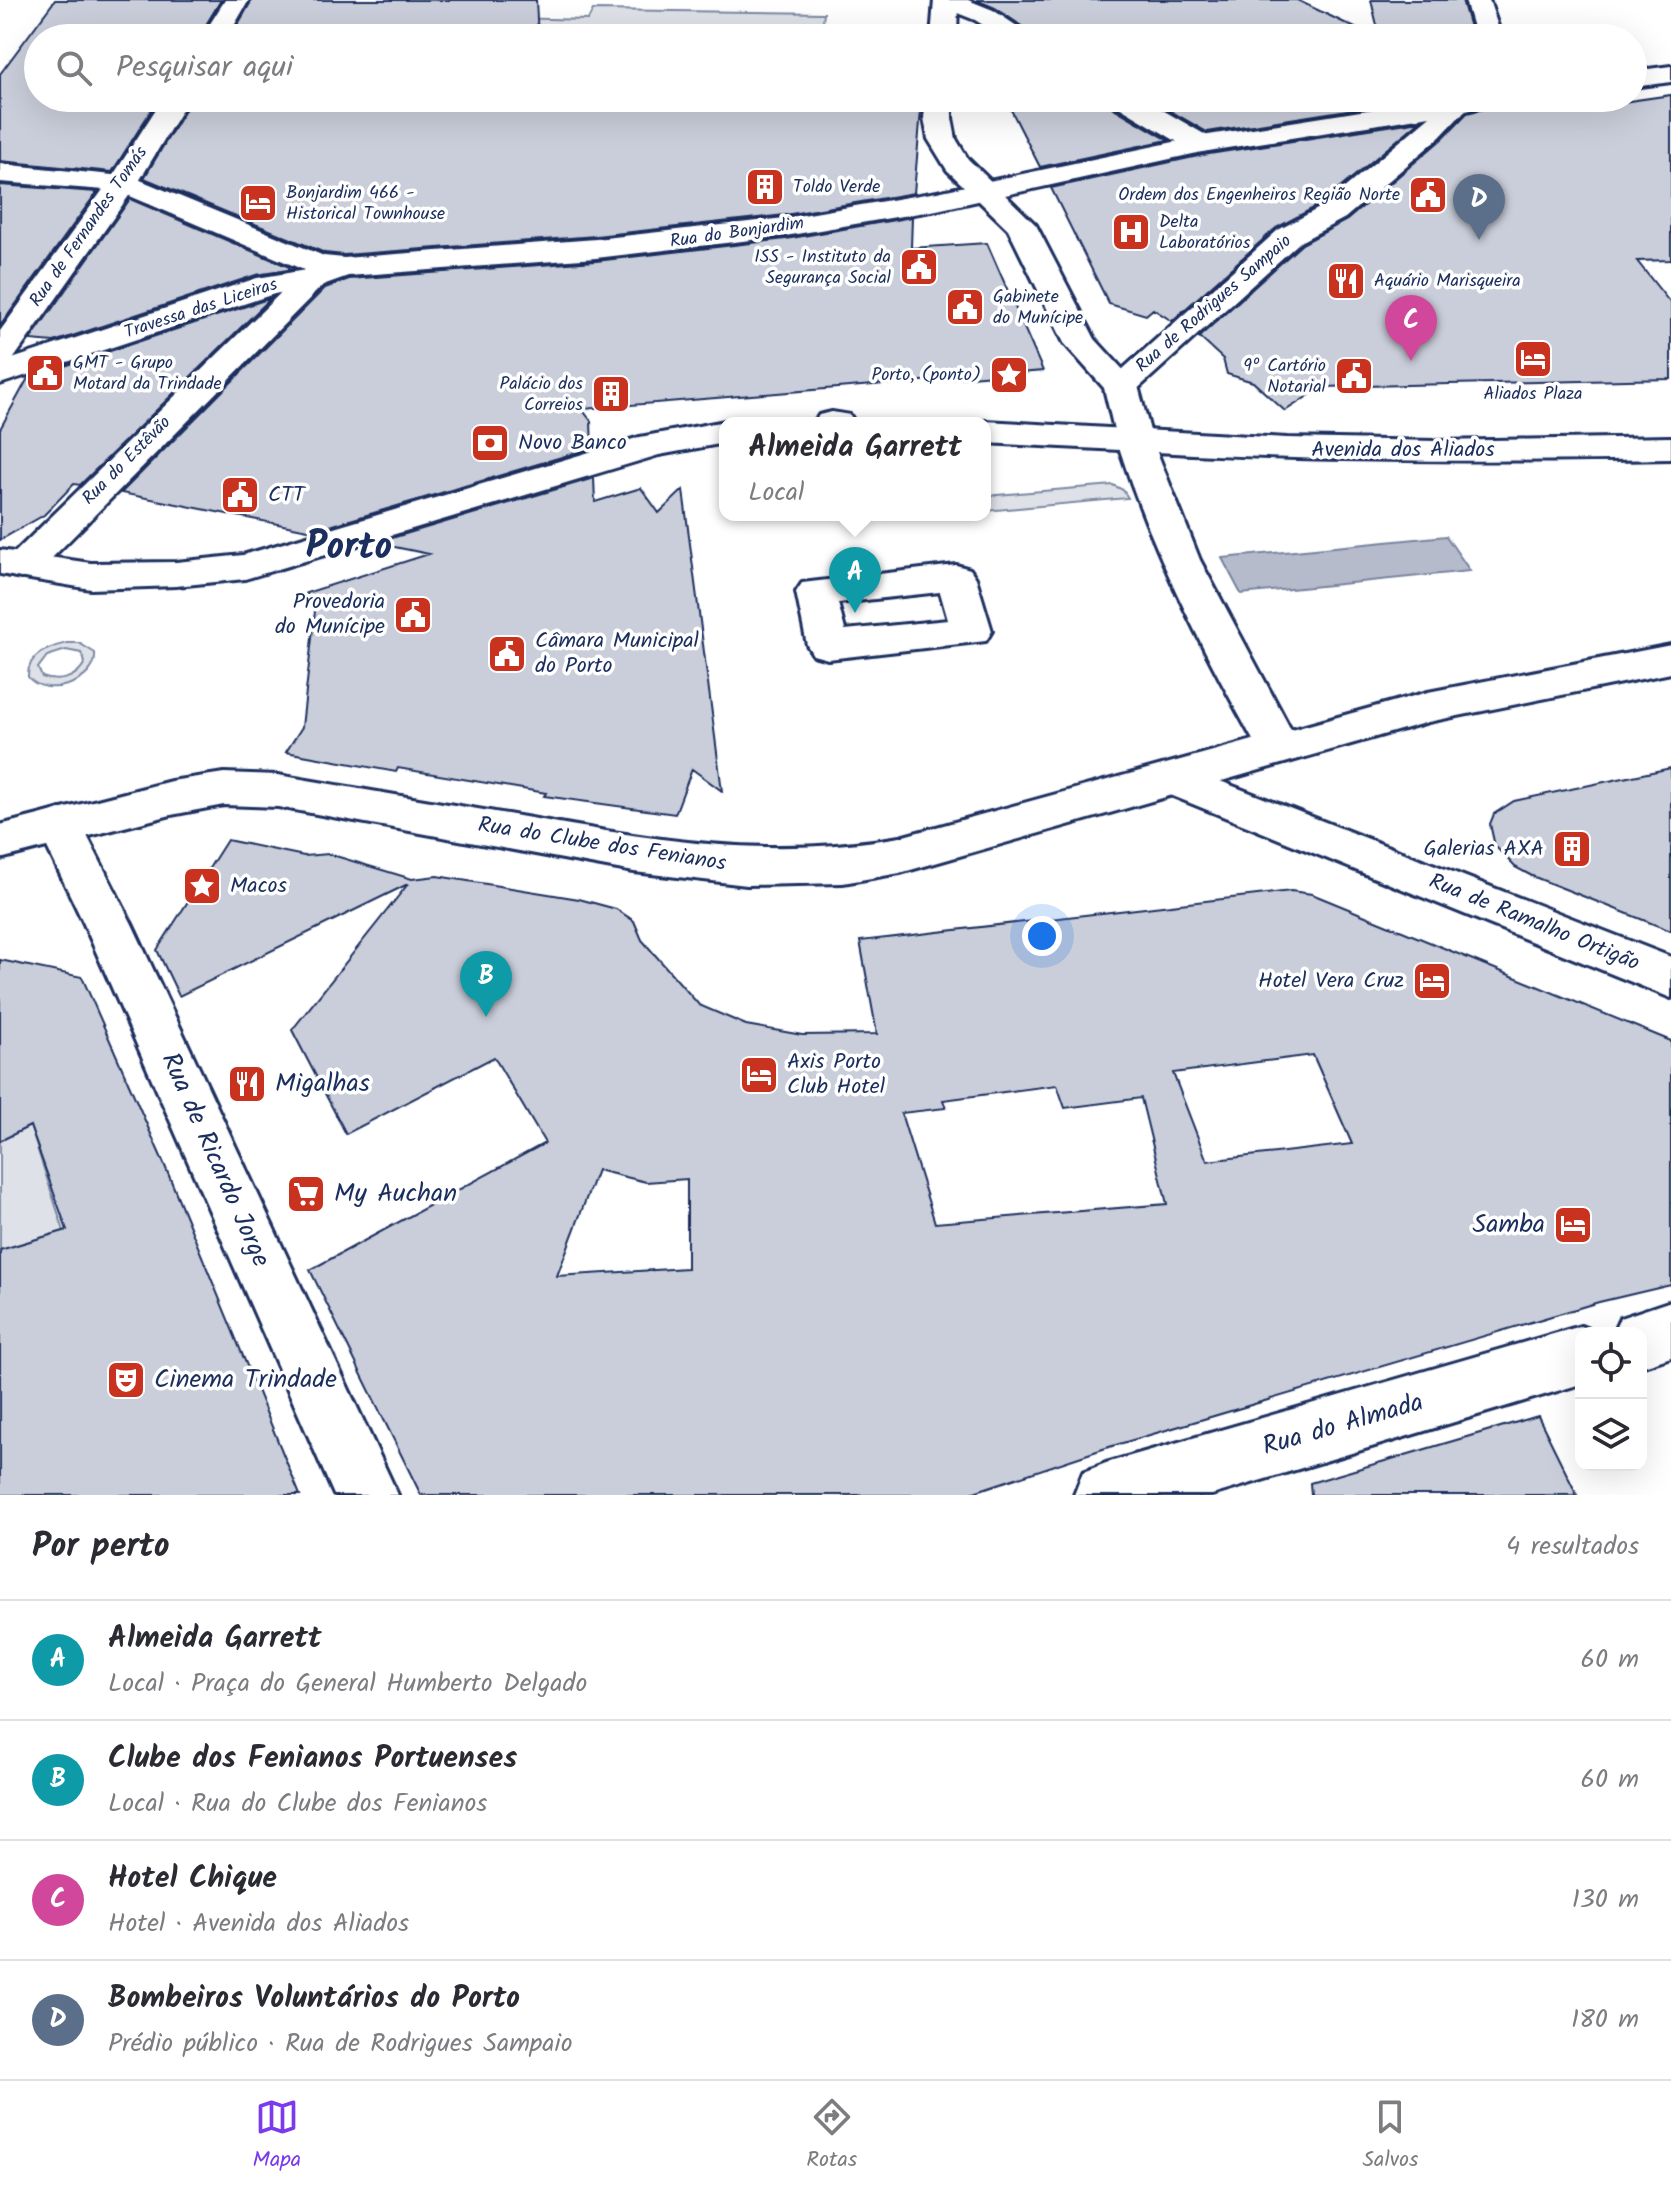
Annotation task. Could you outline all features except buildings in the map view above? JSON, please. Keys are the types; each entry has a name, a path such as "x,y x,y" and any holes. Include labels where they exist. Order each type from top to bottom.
{"street":[{"path":"222,24 237,0"},
{"path":"945,24 946,0 999,24"},
{"path":"1477,0 1485,24"},
{"path":"1647,77 1671,74"},
{"name":"Rua de Fernandes Tomás","path":"0,354 123,183 167,112"},
{"path":"938,112 942,139 957,164 1021,225 1081,343 1121,386 1135,442 1162,521 1231,663 1279,748 1428,707 1671,659"},
{"path":"1147,112 1201,144"},
{"name":"Rua do Bonjardim","path":"0,173 123,183 319,265 328,273 686,241 850,217 1201,144 1394,112"},
{"name":"Rua de Rodrigues Sampaio","path":"1121,386 1289,236 1334,212 1453,112"},
{"name":"Travessa das Liceiras","path":"0,374 268,285 328,273"},
{"name":"Rua do Estêvão","path":"11,564 328,273"},
{"name":"Avenida dos Aliados","path":"991,432 1135,442 1436,452 1671,448"},
{"path":"11,564 91,576 176,574 245,567 653,445 719,433"},
{"name":"Rua do Clube dos Fenianos","path":"0,842 171,798 224,789 278,791 634,854 747,867 843,865 900,855 1279,748"},
{"name":"Rua de Ramalho Ortigão","path":"1174,779 1671,978"},
{"name":"Rua de Ricardo Jorge","path":"60,826 114,938 366,1495"},
{"path":"1647,1336 1671,1329"},
{"name":"Rua do Almada","path":"1106,1495 1575,1357"}],"shaded area":[{"path":"593,10 824,13 823,24 404,24 432,16 588,20"},
{"path":"549,112 590,112 590,116 551,119"},
{"path":"1113,485 1123,490 1128,498 991,510 991,495"},
{"path":"67,643 79,643 95,653 94,664 80,680 46,687 28,677 35,657","holes":["66,650 81,653 85,662 72,676 54,680 42,677 38,668 47,656"]},
{"path":"30,1126 64,1231 0,1250 0,1141"}],"water":[{"path":"1446,536 1470,571 1241,594 1222,558"}],"place":[{"name":"Toldo Verde","path":"765,187"},
{"name":"Ordem dos Engenheiros Região Norte","path":"1428,195"},
{"name":"Bonjardim 466 - Historical Townhouse","path":"258,203"},
{"name":"Delta Laboratórios","path":"1131,232"},
{"name":"Bombeiros Voluntários do Porto","path":"1479,240"},
{"name":"ISS - Instituto da Segurança Social","path":"919,267"},
{"name":"Aquário Marisqueira","path":"1346,281"},
{"name":"Gabinete do Munícipe","path":"965,307"},
{"name":"Aliados Plaza","path":"1533,359"},
{"name":"Hotel Chique","path":"1411,361"},
{"name":"GMT - Grupo Motard da Trindade","path":"45,373"},
{"name":"Porto, (ponto)","path":"1009,375"},
{"name":"9º Cartório Notarial","path":"1354,376"},
{"name":"Palácio dos Correios","path":"611,394"},
{"name":"Novo Banco","path":"490,443"},
{"name":"CTT","path":"240,495"},
{"name":"Almeida Garrett","path":"855,613"},
{"name":"Provedoria do Munícipe","path":"413,615"},
{"name":"Câmara Municipal do Porto","path":"507,654"},
{"name":"Galerias AXA","path":"1572,849"},
{"name":"Macos","path":"202,886"},
{"name":"Hotel Vera Cruz","path":"1432,981"},
{"name":"Clube dos Fenianos Portuenses","path":"486,1017"},
{"name":"Axis Porto Club Hotel","path":"759,1075"},
{"name":"Migalhas","path":"247,1084"},
{"name":"My Auchan","path":"306,1194"},
{"name":"Samba","path":"1573,1225"},
{"name":"Cinema Trindade","path":"126,1380"}],"district":[{"name":"Porto","path":"349,548"}]}
